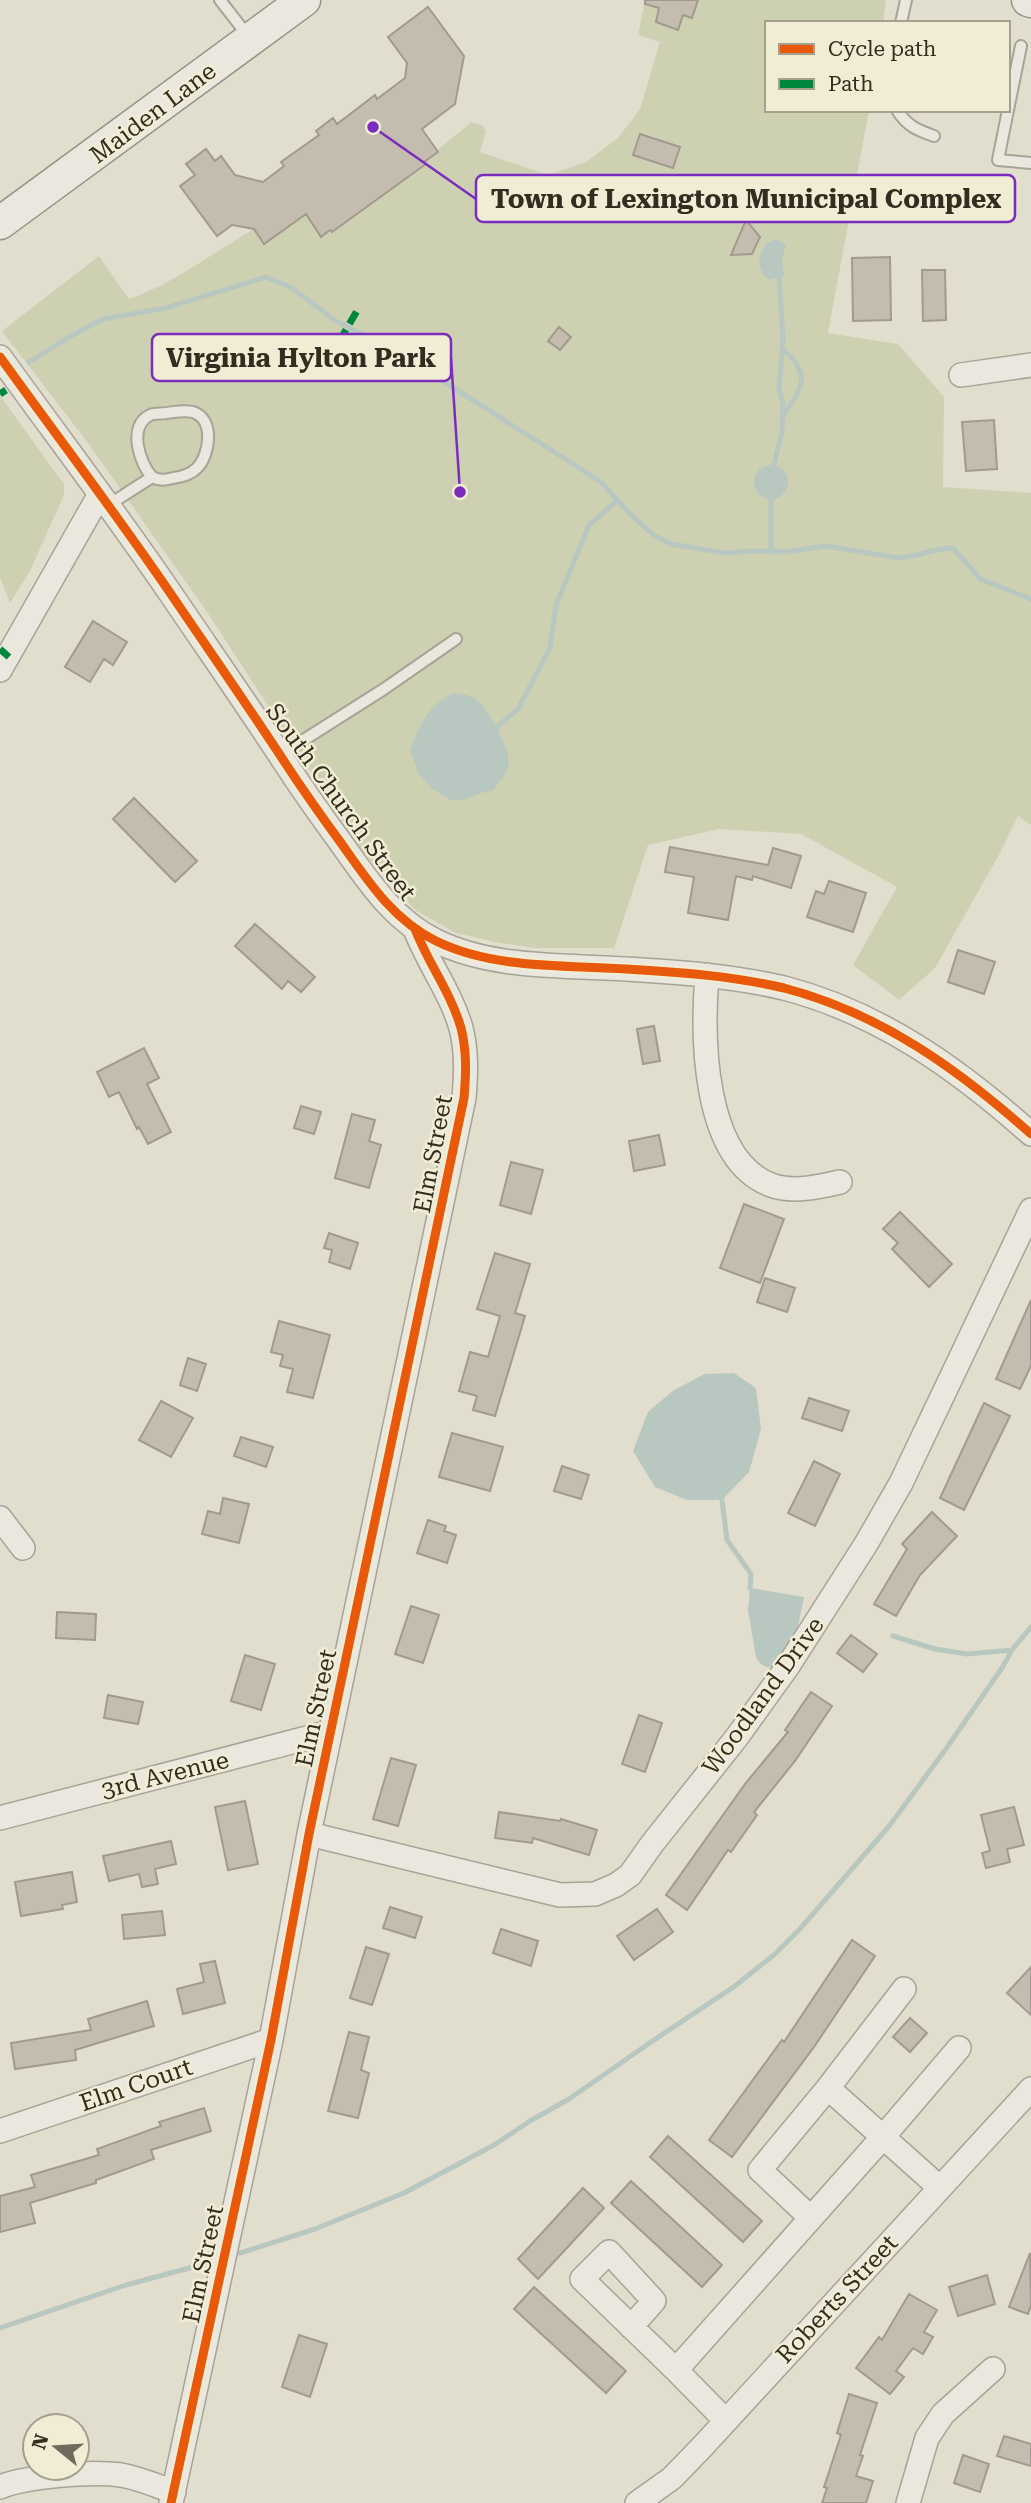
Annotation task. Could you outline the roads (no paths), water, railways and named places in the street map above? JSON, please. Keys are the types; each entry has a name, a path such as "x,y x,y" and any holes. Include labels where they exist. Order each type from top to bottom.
{"main road":[{"name":"Maiden Lane","path":"0,223 304,0"}],"street":[{"name":"South Church Street","path":"0,356 174,599 365,876 391,908 415,929 449,946 486,958 707,975 785,989 857,1014 891,1030 960,1074 1031,1134"},
{"path":"961,375 1031,365"},
{"path":"0,670 103,500"},
{"name":"Elm Street","path":"173,2497 271,2040 309,1834 464,1098 466,1057 460,1025 415,929"},
{"path":"707,975 704,1025 709,1084 724,1135 732,1151 743,1165 771,1185 806,1188 840,1182"},
{"name":"Woodland Drive","path":"309,1834 560,1895 595,1894 616,1885 630,1875 737,1737 788,1666 866,1544 901,1483 1031,1210"},
{"path":"0,1517 23,1548"},
{"name":"3rd Avenue","path":"0,1818 330,1732"},
{"path":"811,2218 760,2171 904,1989"},
{"name":"Elm Court","path":"0,2131 271,2040"},
{"path":"676,2370 960,2048"},
{"path":"828,2088 939,2187"},
{"name":"Roberts Street","path":"637,2503 672,2478 1031,2090"},
{"path":"631,2327 725,2420"},
{"path":"908,2503 928,2438 943,2414 993,2369"},
{"path":"0,2487 28,2479 94,2474 121,2475 173,2497"}],"lane":[{"path":"220,0 251,40"},
{"path":"901,21 905,0"},
{"path":"1010,100 1021,46"},
{"path":"898,112 913,129 934,136"},
{"path":"1008,112 998,160 1031,163"},
{"path":"103,500 152,477 162,480 180,477 195,470 207,452 207,430 196,413 184,411 154,414 149,415 141,424 137,442 144,466 152,477"},
{"path":"280,755 384,689 456,639"}],"waterway":[{"path":"29,362 103,319 166,308 266,277 292,288 336,321 389,348 601,482 631,515 655,536 671,544 725,553 785,552 826,546 899,558 953,548 980,579 1031,599"},
{"path":"774,464 782,432 783,403 779,390 783,338 779,279"},
{"path":"783,349 798,366 802,380 784,414"},
{"path":"771,498 771,552"},
{"path":"496,728 518,709 550,648 556,605 589,525 618,500"},
{"path":"722,1500 727,1540 751,1574 750,1588"},
{"path":"240,2253 315,2229 404,2193 494,2145 569,2099 735,1986 775,1954 799,1930 890,1825 948,1746 1012,1650 1031,1627"},
{"path":"893,1636 935,1649 967,1654 1012,1650"},
{"path":"0,2328 126,2285 208,2263"}],"place":[{"name":"Town of Lexington Municipal Complex","path":"373,127"},
{"name":"Virginia Hylton Park","path":"460,492"}]}
